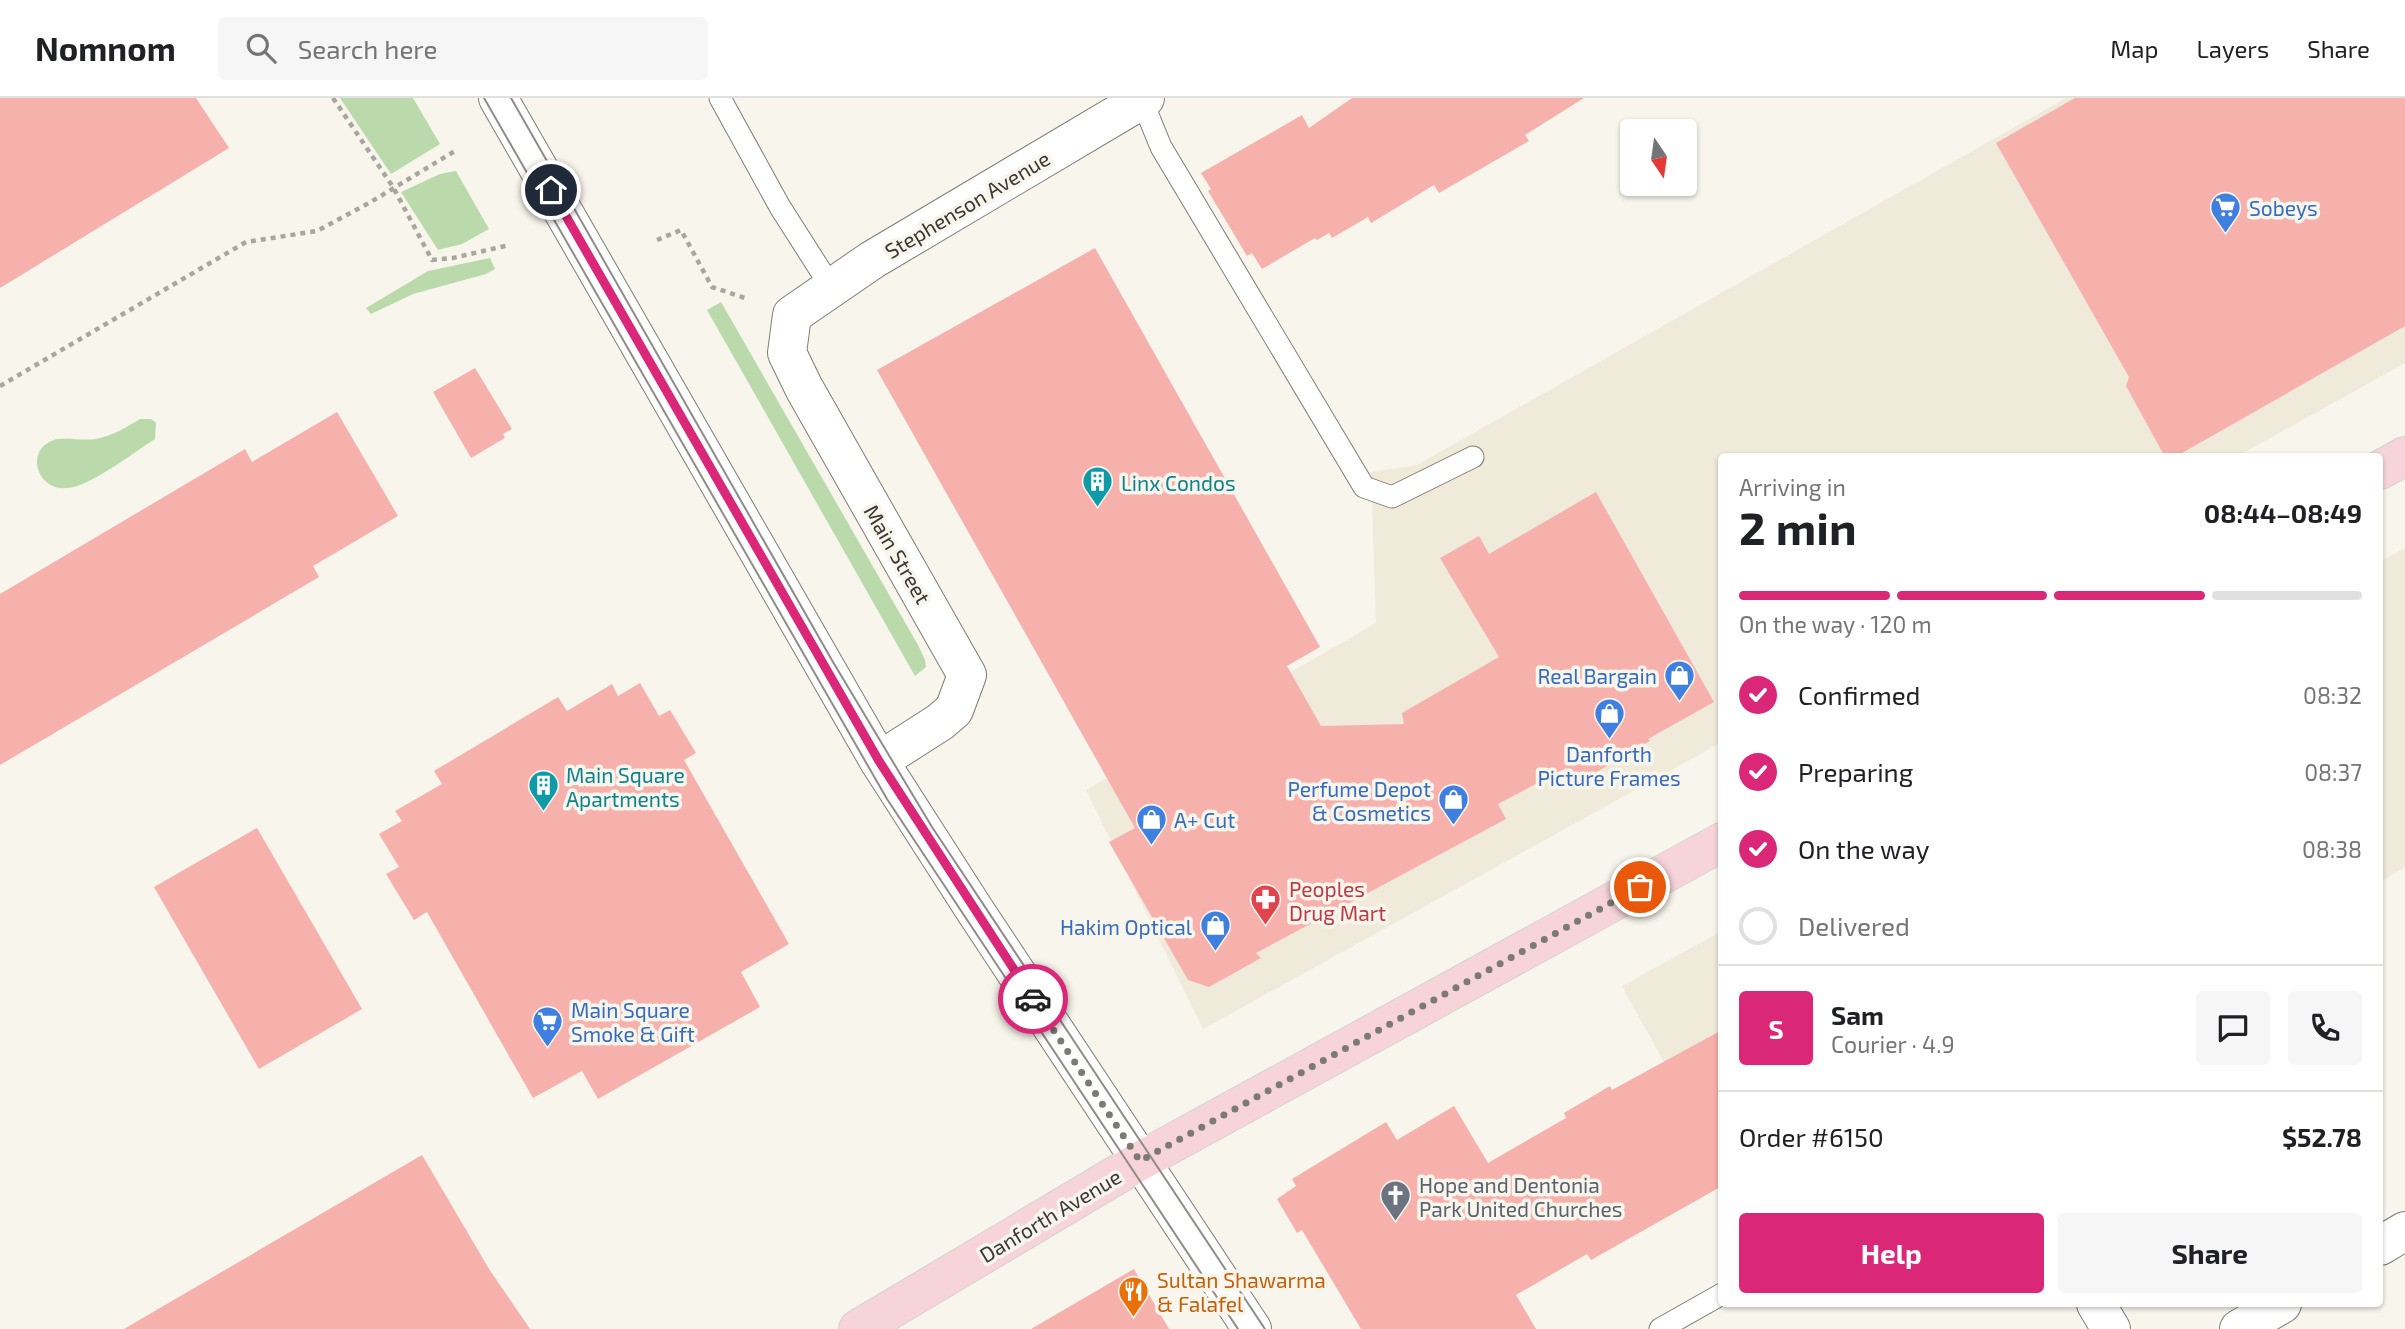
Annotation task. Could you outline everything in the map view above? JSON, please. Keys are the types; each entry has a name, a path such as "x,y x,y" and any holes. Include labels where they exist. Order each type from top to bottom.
{"main road":[{"path":"2383,468 2405,456"},
{"name":"Danforth Avenue","path":"858,1329 1140,1161 1718,844"}],"street":[{"path":"498,98 879,761 1252,1329"},
{"name":"Stephenson Avenue","path":"775,309 831,287 1143,99"},
{"name":"Main Street","path":"775,309 787,353 804,388 967,675 954,710 879,761"},
{"path":"2383,1244 2405,1231"},
{"path":"2098,1307 2111,1329"},
{"path":"2239,1329 2277,1307"}],"lane":[{"path":"720,98 780,207 831,287"},
{"path":"1143,99 1161,146 1364,487 1392,497 1473,457"},
{"path":"1674,1326 1718,1297"}],"path":[{"path":"333,98 393,187 432,260 509,245"},
{"path":"0,386 246,242 317,231 369,203 455,150"},
{"path":"657,240 681,230 712,287 775,309"}],"shaded area":[{"path":"2066,98 2405,98 2405,363 2243,453 1718,453 1718,744 1203,1029 1086,790 1376,623 1371,472 1417,465"},
{"path":"2405,548 2405,867 2383,880 2383,560"},
{"path":"1718,933 1718,1160 1622,986"}],"green space":[{"path":"340,98 413,98 440,144 391,174"},
{"path":"456,171 489,229 462,244 438,250 401,192 440,174"},
{"path":"490,258 495,269 486,274 413,294 371,314 366,308 428,271"},
{"path":"721,302 918,645 926,667 915,676 707,310"},
{"path":"140,419 151,419 156,423 155,439 88,482 67,488 56,487 42,477 37,460 45,445 58,439 102,438"}],"building":[{"path":"0,98 196,98 229,148 0,288"},
{"path":"1352,98 1584,98 1525,135 1529,141 1439,193 1434,185 1371,223 1368,217 1332,238 1329,233 1317,240 1315,238 1262,269 1252,253 1247,256 1208,191 1211,189 1201,173 1302,115 1309,128"},
{"name":"Sobeys","path":"2075,98 2405,98 2405,326 2182,453 2163,453 2126,386 2129,377 1996,143"},
{"path":"1095,248 1320,647 1287,666 1321,726 1404,724 1402,713 1499,657 1440,558 1479,536 1489,554 1596,492 1714,702 1576,784 1566,768 1498,804 1506,819 1256,953 1261,958 1209,987 1188,980 1109,842 1135,828 877,370"},
{"path":"475,368 512,429 503,434 505,438 471,458 433,392"},
{"path":"337,412 398,516 313,566 319,577 0,765 0,594 245,449 252,462"},
{"path":"640,683 659,716 670,710 696,753 684,760 789,944 741,972 760,1007 598,1099 582,1071 533,1098 427,912 414,920 386,874 399,867 379,834 402,821 395,811 442,784 434,771 558,697 567,711 612,684 618,696"},
{"path":"257,828 362,1009 259,1069 154,887"},
{"path":"1718,1032 1718,1188 1591,1260 1587,1254 1516,1295 1536,1329 1361,1329 1302,1230 1297,1233 1277,1199 1296,1186 1292,1179 1386,1122 1397,1140 1454,1106 1488,1163 1566,1118 1564,1113 1610,1086 1612,1090"},
{"path":"422,1155 489,1269 530,1329 124,1329"},
{"path":"1134,1269 1169,1329 1031,1329"}],"tram line":[{"path":"484,98 887,799 1238,1329"},
{"path":"511,98 833,662 932,827 1265,1329"}],"way so far":[{"path":"1033,999 1140,1161 1640,887"}],"place":[{"name":"Sobeys","path":"2226,234"},
{"name":"Linx Condos","path":"1098,509"},
{"name":"Real Bargain","path":"1680,702"},
{"name":"Danforth Picture Frames","path":"1609,740"},
{"name":"Main Square Apartments","path":"543,813"},
{"name":"Perfume Depot & Cosmetics","path":"1454,827"},
{"name":"A+ Cut","path":"1151,846"},
{"name":"Peoples Drug Mart","path":"1266,927"},
{"name":"Hakim Optical","path":"1215,953"},
{"name":"Main Square Smoke & Gift","path":"548,1048"},
{"name":"Hope and Dentonia Park United Churches","path":"1396,1223"},
{"name":"Sultan Shawarma & Falafel","path":"1134,1318"}],"route":[{"path":"551,190 879,761 1033,999"}]}
